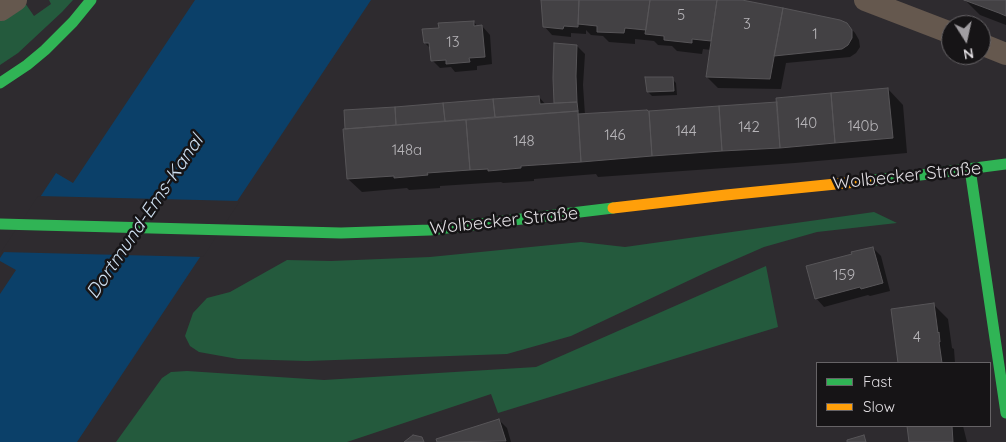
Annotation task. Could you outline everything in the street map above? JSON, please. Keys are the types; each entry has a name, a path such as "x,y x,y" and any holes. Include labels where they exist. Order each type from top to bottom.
{"main road":[{"path":"0,83 45,50 73,22 91,0"},
{"name":"Wolbecker Straße","path":"0,224 341,233 430,230 1006,164"},
{"path":"970,169 1006,413"}],"street":[{"path":"865,0 941,29"},
{"path":"991,48 1006,54"}],"green space":[{"path":"49,0 73,0 18,53 0,65 0,17 25,3 34,16 51,4"},
{"path":"874,212 897,223 817,232 764,247 571,336 507,354 307,361 238,359 199,352 190,346 185,336 193,313 207,298 230,292 287,260 331,261 430,257 581,242 625,247"},
{"path":"766,266 778,327 498,413 491,394 347,442 116,442 162,378 171,372 187,371 324,380 536,367"}],"water":[{"name":"Dortmund-Ems-Kanal","path":"195,0 371,0 77,442 0,442 0,294 16,270 0,261 0,258 56,173 73,183"}],"pier":[{"path":"38,196 240,201 203,257 1,252"}],"building":[{"path":"541,0 579,0 578,27 564,26 563,29 543,27"},
{"path":"579,0 650,0 646,30 625,28 624,33 597,32 597,26 578,24"},
{"path":"650,0 717,0 711,41 692,39 692,43 664,40 664,36 645,34"},
{"path":"717,0 742,0 783,8 770,79 706,77"},
{"path":"964,0 1006,0 1006,16 999,13"},
{"path":"783,8 847,23 852,30 852,38 848,45 842,49 774,56"},
{"path":"474,21 474,26 482,25 485,57 469,58 470,62 446,64 446,60 431,61 429,43 424,43 422,29 439,28 438,23"},
{"path":"554,43 577,45 577,102 554,103"},
{"path":"645,77 673,77 674,91 647,92"},
{"path":"888,88 893,138 835,143 831,93"},
{"path":"831,93 835,143 780,148 776,98"},
{"path":"539,96 540,104 577,102 578,111 495,117 493,99"},
{"path":"493,99 495,117 445,121 443,103"},
{"path":"777,102 780,148 722,151 719,106"},
{"path":"443,103 445,121 396,125 395,107"},
{"path":"719,106 722,151 652,156 649,111"},
{"path":"395,107 396,125 345,129 344,110"},
{"path":"578,111 581,162 521,166 521,168 488,171 488,169 470,170 466,120"},
{"path":"649,111 652,156 581,162 578,114"},
{"path":"466,120 470,170 427,173 428,175 394,178 394,176 347,179 343,129"},
{"path":"873,247 883,283 815,299 806,266"},
{"path":"934,303 942,362 898,362 891,309"},
{"path":"499,419 506,441 437,442 436,439"},
{"path":"907,427 952,427 953,442 909,442"},
{"path":"413,435 422,437 424,442 404,442"},
{"path":"864,435 866,442 847,442 847,440"}],"traffic: fast":[{"path":"0,83 45,50 73,22 91,0"},
{"path":"866,181 1006,164"},
{"path":"970,169 1006,413"},
{"path":"0,224 341,233 430,230 613,208"}],"traffic: slow":[{"path":"613,208 866,181"}]}
